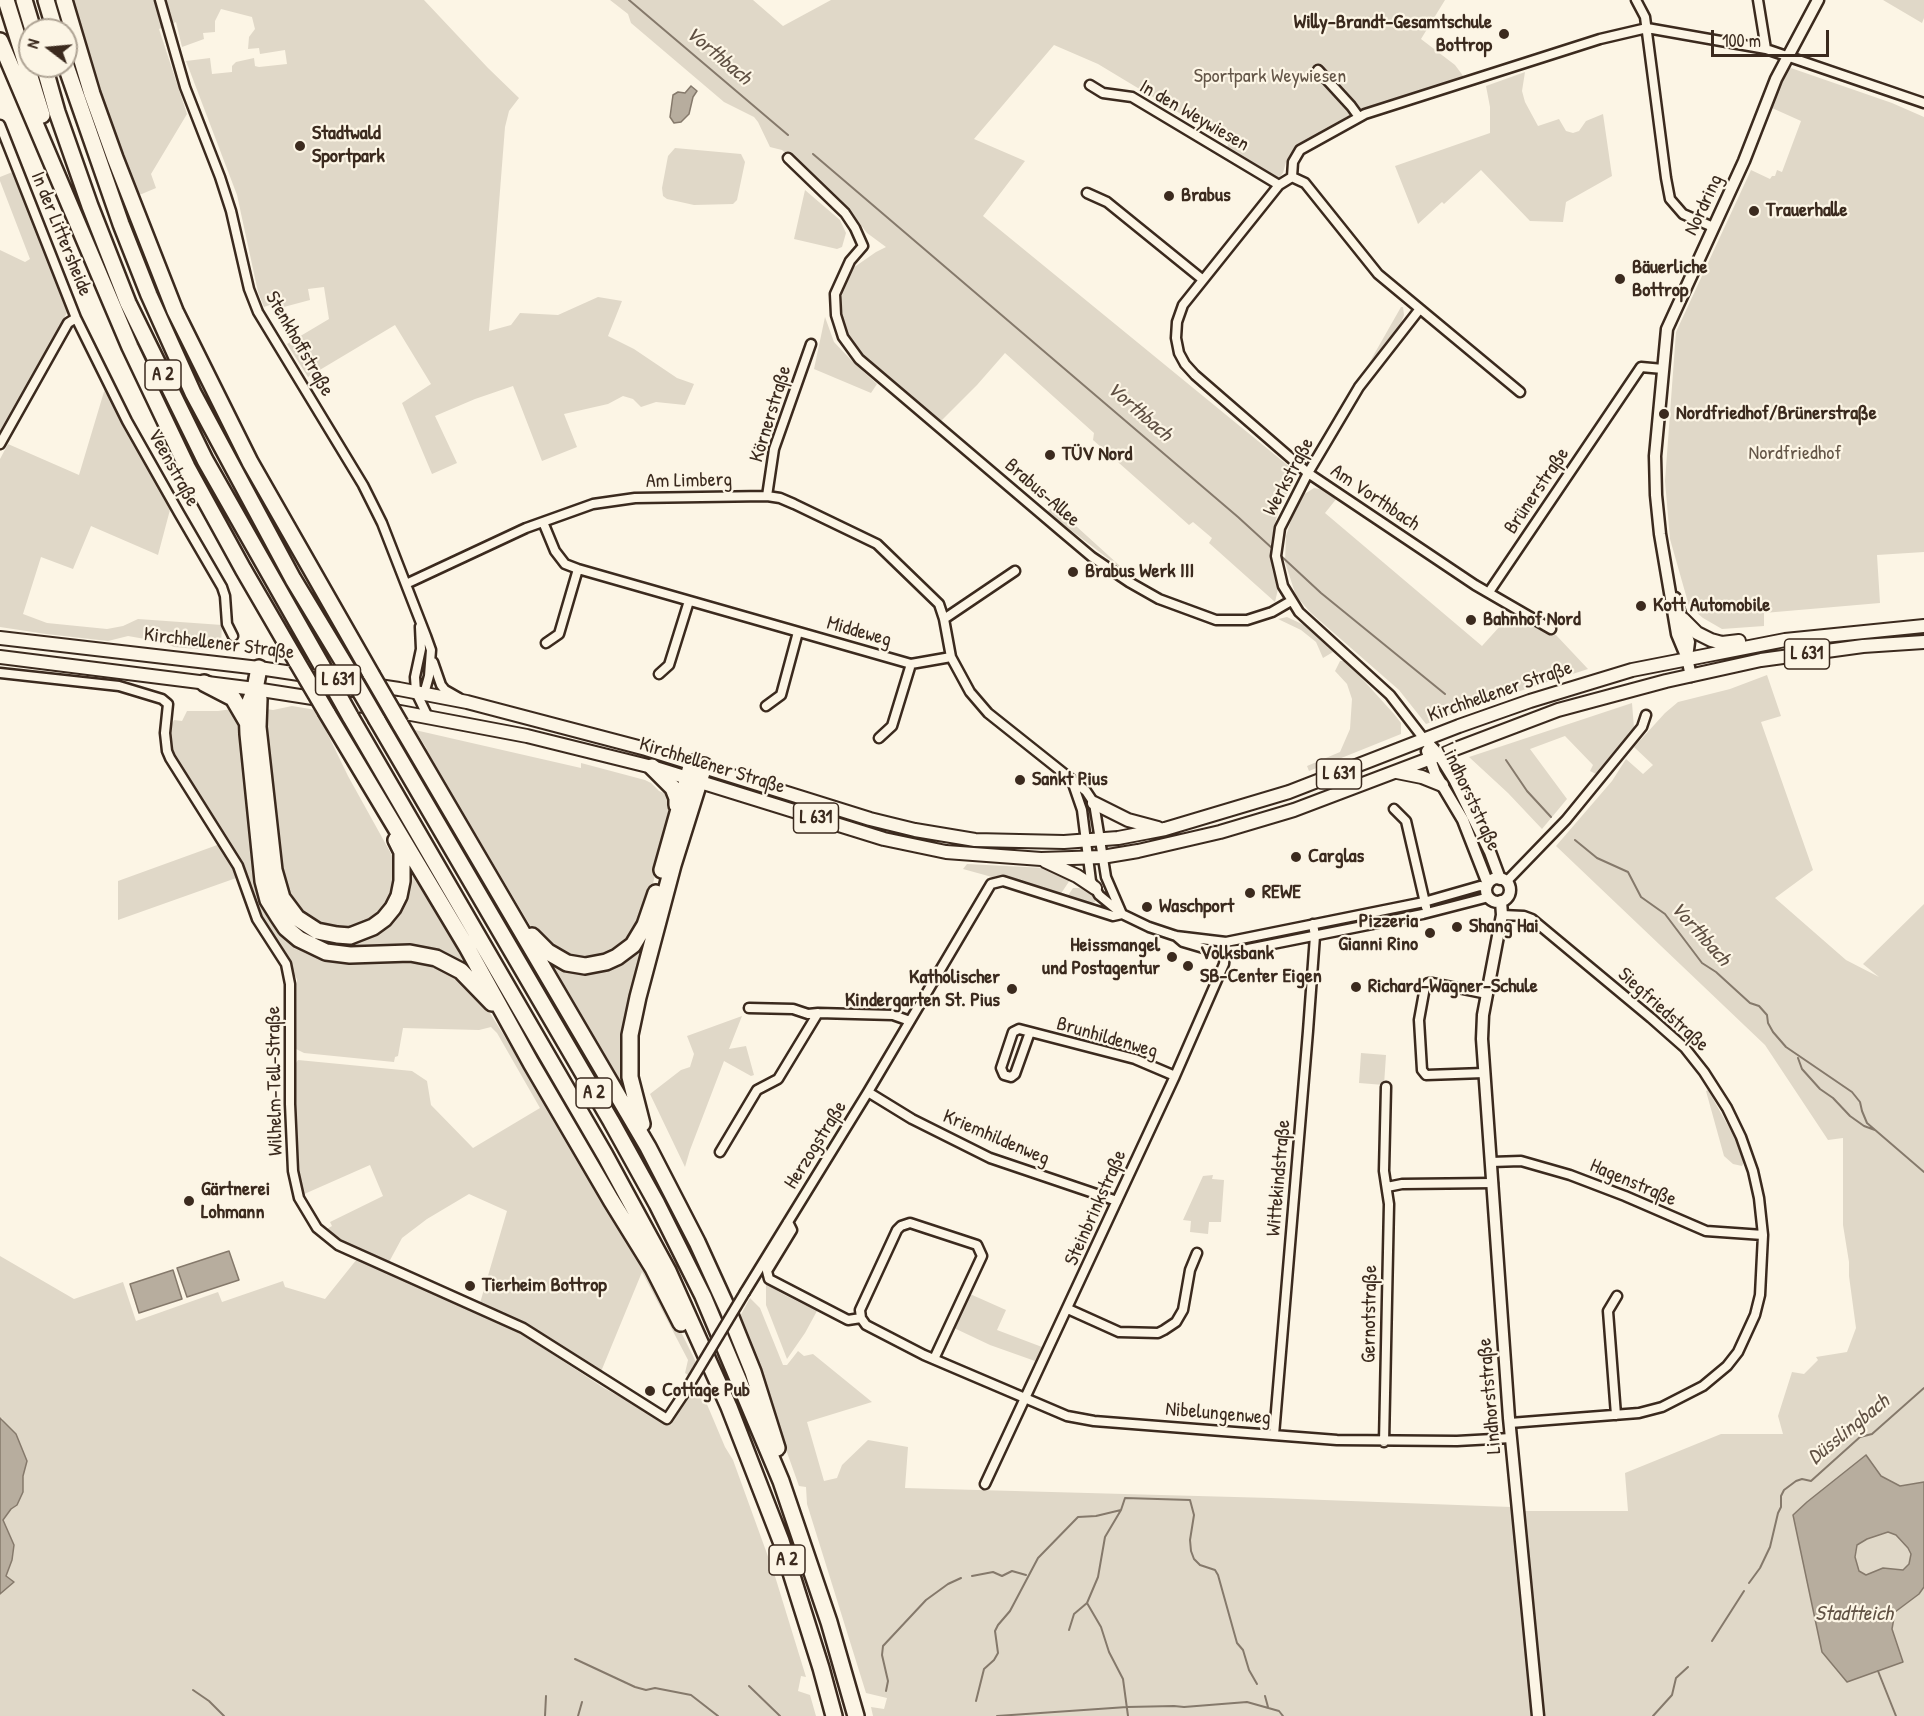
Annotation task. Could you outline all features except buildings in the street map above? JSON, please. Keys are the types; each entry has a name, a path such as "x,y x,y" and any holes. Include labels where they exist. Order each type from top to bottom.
{"highway":[{"path":"6,0 40,111 104,287"},
{"path":"24,0 29,18"},
{"path":"46,0 51,18"},
{"path":"64,0 92,94 132,200 176,311 211,387 250,462 372,674 390,714 497,888 648,1148 697,1242 753,1372 778,1450 781,1481"},
{"path":"0,41 130,347 187,467 297,662 467,947 531,1063 653,1268 696,1352 713,1393 729,1407"},
{"name":"A 2","path":"47,78 90,206 128,303 205,460 350,716 605,1155 668,1271 729,1407 781,1541 834,1716"},
{"name":"A 2","path":"70,78 145,285 194,393 293,579 348,670 390,714 657,1204 717,1328 781,1481 829,1622 856,1716"},
{"path":"79,109 132,200"},
{"path":"259,668 255,689 248,703 248,723 263,881 268,900 286,928 313,947 337,955 410,953 429,956 448,963 461,971 492,1003 531,1063"},
{"path":"204,683 233,698 248,723"},
{"path":"255,689 259,699 259,736 277,884 288,908 297,918 317,931 337,935 361,933 384,919 399,896 402,852 369,783"},
{"path":"652,767 673,788 677,798 677,811"},
{"path":"497,888 508,897 536,940 557,958 585,966 599,964 617,957 633,945 645,925 677,811 696,772"},
{"path":"648,1148 630,1077 630,1035 696,772"}],"main road":[{"path":"1683,619 1697,633 1711,640 1722,642 1744,640 1754,645"},
{"name":"Kirchhellener Straße","path":"0,657 255,689 390,714 428,717 565,744 652,767 696,772 915,830 975,840 1026,842 1100,840 1165,829 1289,792 1424,739 1544,696 1632,670 1754,645 1860,631 1924,626"},
{"name":"Kirchhellener Straße","path":"0,638 191,658 399,689 420,696 467,702 641,747 696,772 884,839 946,852 1041,859 1102,857 1160,847 1220,832 1294,810 1552,712 1691,676 1761,660 1863,646 1924,642"},
{"name":"Kirchhellener Straße","path":"390,714 411,705 420,696"},
{"path":"1396,772 1422,777 1442,785"},
{"path":"1094,803 1128,820 1165,829"},
{"path":"1041,859 1077,876 1095,888"}],"street":[{"name":"Stenkhoffstraße","path":"160,0 184,87 231,211 249,289 258,312 363,484 382,523 431,650 429,676 420,696"},
{"path":"1636,0 1645,17 1647,28 1670,199 1683,214 1713,228"},
{"path":"1758,0 1766,49"},
{"name":"Nordring","path":"1691,676 1687,658 1679,642 1667,578 1656,495 1655,456 1667,329 1744,161 1787,56 1818,0"},
{"path":"1520,392 1378,274 1305,183 1292,177 1293,162 1300,150 1359,117 1390,104 1600,39 1647,28 1766,49 1924,104"},
{"path":"1318,70 1359,117"},
{"name":"In den Weywiesen","path":"1090,85 1103,93 1132,97 1279,185"},
{"name":"In der Littersheide","path":"0,125 76,318 68,323 0,444"},
{"name":"Brabus-Allee","path":"788,158 845,213 855,228 862,246 850,261 835,294 836,315 843,337 859,359 1092,557 1126,580 1159,598 1216,620 1247,620 1272,612 1291,601"},
{"name":"Am Vorthbach","path":"1292,177 1279,185 1183,305 1177,322 1176,338 1179,353 1195,375 1308,472 1475,585 1489,592"},
{"path":"1087,193 1107,202 1202,279"},
{"name":"Werkstraße","path":"1419,310 1359,387 1308,472 1280,528 1276,547 1278,568 1283,586 1291,601 1305,618 1390,695 1424,739"},
{"name":"Veenstraße","path":"76,318 128,421 222,587 225,596 226,624 233,636"},
{"name":"Körnerstraße","path":"767,496 774,449 811,344"},
{"name":"Brünerstraße","path":"1489,592 1641,367 1663,369"},
{"name":"Am Limberg","path":"406,584 543,522 593,504 635,498 767,496 780,498 877,544 931,595 939,604 944,619 951,657 970,692 988,713 1086,791 1094,803"},
{"name":"Middeweg","path":"543,522 555,551 565,564 578,569 910,664 951,657"},
{"path":"546,643 559,634 578,569"},
{"path":"944,619 1015,571"},
{"name":"Nordring","path":"1667,578 1683,619 1689,642 1687,658"},
{"path":"1489,592 1551,630"},
{"path":"659,674 669,665 689,601"},
{"name":"Stenkhoffstraße","path":"420,623 421,649 416,672 420,696 428,717"},
{"name":"Middeweg","path":"766,706 781,695 798,632"},
{"name":"Kirchhellener Straße","path":"431,650 436,675 441,685 445,690 467,702"},
{"name":"Middeweg","path":"879,738 892,726 910,664"},
{"path":"399,689 416,672"},
{"name":"Wilhelm-Tell-Straße","path":"0,673 119,686 162,699 168,704 165,733 170,758 238,866 257,919 286,964 290,984 290,1104 293,1171 299,1198 310,1220 325,1236 338,1245 523,1328 667,1419"},
{"path":"1176,936 1183,942 1204,949 1227,952 1427,913 1488,889 1494,879 1503,880 1566,820 1642,727 1646,715"},
{"name":"Lindhorststraße","path":"1424,739 1434,757 1455,781 1503,880"},
{"name":"Lindhorststraße","path":"1434,757 1442,785 1463,820 1488,889"},
{"name":"Am Limberg","path":"1071,781 1082,810 1088,858"},
{"path":"1094,803 1102,857 1110,890 1122,914"},
{"path":"1394,809 1406,821 1427,913"},
{"path":"1088,858 1091,881 1099,895 1122,914 1149,927 1176,936 1226,942 1424,902 1480,886 1488,889 1495,901 1501,901 1506,899 1509,893 1503,880"},
{"name":"Herzogstraße","path":"667,1419 686,1392 868,1092 989,886 994,882 1003,881 1113,916 1122,914"},
{"name":"Lindhorststraße","path":"1501,901 1502,915 1482,1027 1484,1073 1511,1437 1538,1716"},
{"name":"Siegfriedstraße","path":"1502,915 1524,916 1532,919 1685,1048 1704,1072 1742,1137 1753,1171 1763,1235 1760,1295 1755,1315 1742,1345 1727,1366 1703,1386 1662,1407 1639,1413 1510,1423"},
{"name":"Wittekindstraße","path":"1274,1435 1315,936 1314,924"},
{"name":"Steinbrinkstraße","path":"985,1484 1175,1076 1224,964 1227,952 1226,942"},
{"path":"1484,1073 1425,1075 1422,1070 1419,1020 1428,983 1433,982 1487,994"},
{"path":"749,1008 793,1009 808,1014 893,1015 910,1021"},
{"path":"720,1152 757,1090 778,1079 818,1013"},
{"name":"Brunhildenweg","path":"1030,1032 1015,1074 1011,1077 1004,1075 1001,1068 1013,1032 1019,1029 1135,1059 1175,1076"},
{"name":"Gernotstraße","path":"1384,1442 1389,1204 1384,1171 1386,1087"},
{"name":"Kriemhildenweg","path":"868,1092 912,1119 990,1158 1117,1201"},
{"name":"Hagenstraße","path":"1491,1162 1521,1161 1570,1175 1706,1231 1763,1235"},
{"path":"1387,1187 1402,1184 1493,1183"},
{"name":"Nibelungenweg","path":"788,1222 792,1230 767,1271 769,1279 848,1320 861,1318 866,1325 934,1359 1067,1416 1094,1421 1384,1442 1457,1441 1511,1437"},
{"path":"861,1318 861,1310 897,1230 901,1226 910,1224 977,1245 982,1256 934,1359"},
{"path":"1068,1309 1119,1332 1158,1333 1176,1322 1183,1311 1190,1270 1197,1253"},
{"path":"1616,1415 1608,1311 1617,1296"}],"green space":[{"path":"72,0 424,0 519,98 509,111 505,127 489,331 511,325 520,313 558,315 598,297 622,301 608,336 634,349 677,378 694,384 685,405 656,402 641,407 633,399 623,396 608,404 564,414 577,447 542,461 513,386 435,416 457,463 432,474 402,403 431,384 395,325 308,377 287,344 329,319 324,287 308,289 310,300 280,308 278,302 264,307 258,292 237,195 186,61 210,58 212,74 232,72 232,66 236,62 254,58 255,66 259,67 287,64 285,50 260,54 259,48 248,49 249,37 255,29 252,17 221,9 215,21 215,32 203,33 204,39 182,47 176,22 159,29 187,114 151,174 156,188 137,196 103,103"},
{"name":"Sportpark Weywiesen","path":"610,0 753,0 783,26 831,0 1445,0 1421,39 1455,65 1464,77 1364,113 1300,149 1289,175 1286,162 1283,173 1277,180 1226,149 1229,143 1098,64 1054,45 974,139 1025,161 983,216 1291,468 1295,476 1294,482 1279,506 1270,547 1272,569 1278,589 1275,602 1209,543 1212,538 1193,522 1189,525 1093,440 1094,433 1005,353 941,421 866,359 845,332 842,292 853,268 886,247 867,233 850,211 782,150 770,147 754,117 724,102 631,23 628,14"},
{"path":"1883,0 1924,0 1922,23"},
{"name":"Nordfriedhof","path":"1788,67 1892,103 1924,117 1924,552 1877,555 1880,603 1764,613 1764,626 1722,629 1703,618 1689,606 1670,539 1665,481 1676,332 1751,170 1770,179 1775,176 1777,170 1782,172 1801,121 1772,108"},
{"path":"1525,72 1522,91 1525,102 1538,126 1559,119 1566,131 1573,133 1579,131 1586,121 1603,114 1612,176 1566,202 1563,222 1530,221 1481,170 1418,224 1395,166 1490,133 1490,107 1486,86"},
{"path":"675,148 741,154 745,162 737,200 733,204 694,205 663,196 662,188 668,156"},
{"path":"15,171 69,309 0,434 0,250 25,262 30,259 0,181 0,177"},
{"path":"805,190 840,220 846,233 842,247 837,249 794,239"},
{"path":"1403,307 1404,315 1399,328 1368,365"},
{"path":"825,317 834,342 877,384 871,393 814,369"},
{"path":"106,385 131,439 171,506 158,555 91,526 73,569 41,557 23,614 47,623 107,629 123,626 138,619 222,625 221,643 209,650 174,647 162,642 128,636 108,641 0,627 0,459 8,444 79,475"},
{"path":"1314,488 1325,490 1337,498 1325,513 1482,646 1501,625 1505,628 1509,623 1505,620 1511,613 1534,622 1548,635 1556,635 1588,669 1426,724 1399,690 1311,613 1296,596 1285,562 1286,536 1293,514 1303,495"},
{"path":"1054,506 1131,576 1047,512"},
{"path":"1287,617 1304,625 1326,643 1333,652 1323,658 1316,642 1301,630 1278,619"},
{"path":"1340,661 1346,661 1394,714 1401,723 1401,734 1309,771 1307,766 1340,752 1350,729 1352,699 1347,684 1335,671"},
{"path":"1767,675 1781,716 1761,722 1813,870 1775,898 1846,960 1879,977 1863,964 1924,904 1924,1482 1900,1486 1881,1476 1866,1455 1794,1515 1822,1652 1847,1682 1903,1662 1892,1629 1895,1612 1919,1594 1924,1587 1924,1716 1544,1716 1525,1511 1628,1511 1625,1473 1721,1434 1783,1434 1778,1416 1792,1372 1804,1374 1818,1360 1816,1357 1847,1352 1856,1328 1843,1225 1843,1138 1828,1140 1765,1045 1556,846 1612,781 1626,759 1643,774 1653,765 1634,747 1678,702 1730,689"},
{"path":"1632,703 1634,728 1598,775 1590,771 1593,765 1565,736 1530,749 1567,799 1542,829 1469,757"},
{"path":"292,706 316,710 348,776 394,859 396,858 397,873 391,896 383,910 372,919 345,930 327,929 299,914 282,882 264,716 266,709"},
{"path":"232,709 242,727 257,867 301,945 426,960 458,976 487,1008 660,1290 696,1362 688,1375 685,1373 688,1360 642,1272 600,1374 519,1320 480,1303 507,1211 469,1194 427,1219 402,1238 389,1262 340,1241 325,1230 332,1226 330,1222 383,1196 370,1165 302,1195 296,1122 296,1063 298,1060 412,1071 427,1081 431,1105 473,1148 540,1108 497,1033 491,1027 479,1030 403,1028 398,1056 395,1057 394,1062 304,1053 296,1049 297,979 293,973 291,974 284,952 258,912 243,867 173,758 169,744 169,723 172,724 174,720 182,721 187,711"},
{"path":"415,730 581,768 581,763 645,780 659,791 672,796 672,811 646,910 635,937 603,959 566,958 534,932 474,831 446,790 419,744 427,749"},
{"path":"220,844 239,877 118,920 118,881"},
{"path":"265,848 302,928 374,930 408,863 474,975 455,963 340,951 294,929"},
{"path":"967,864 1045,868 1072,877 1060,895 1004,876 992,877 963,869"},
{"path":"1073,888 1091,891 1096,898 1095,902 1090,904 1067,897"},
{"path":"649,927 631,1009 631,1106 541,952 586,971"},
{"path":"742,1016 729,1049 746,1046 754,1075 751,1076 724,1061 685,1167 650,1094 681,1070 690,1067 694,1054 687,1036"},
{"path":"1361,1053 1386,1055 1384,1085 1359,1083"},
{"path":"1708,1090 1740,1147 1744,1162 1742,1166 1733,1164 1724,1156 1706,1091"},
{"path":"1213,1175 1212,1179 1224,1180 1221,1222 1209,1222 1208,1234 1190,1232 1191,1221 1183,1220 1203,1176"},
{"path":"0,1256 74,1299 123,1282 136,1321 218,1292 222,1302 283,1281 285,1287 325,1299 357,1259 517,1331 604,1388 671,1425 698,1383 725,1447 733,1460 774,1573 806,1677 801,1676 798,1691 810,1695 816,1716 0,1716 0,1594 14,1582 6,1577 14,1545 3,1521 11,1509 17,1505 23,1492 23,1476 27,1461 0,1418"},
{"path":"766,1282 781,1293 817,1311 787,1359 766,1305"},
{"path":"970,1294 1006,1310 997,1330 1042,1347 1035,1361 990,1345 954,1328"},
{"path":"750,1298 760,1308 783,1365 787,1365 798,1351 804,1356 813,1354 872,1402 807,1422 824,1481 837,1478 842,1465 868,1440 908,1447 905,1488 1511,1507 1531,1716 873,1716 871,1707 884,1709 887,1698 866,1693 807,1504 806,1487 799,1486 739,1318"},
{"path":"1888,1532 1896,1535 1908,1548 1911,1554 1910,1564 1903,1570 1883,1568 1866,1575 1859,1571 1855,1557 1857,1545 1866,1539"}],"water":[{"path":"691,86 697,91 693,97 689,114 681,122 674,123 670,117 673,95 678,92 685,93"},
{"path":"229,1251 239,1280 187,1297 177,1268"},
{"path":"173,1270 182,1299 139,1313 130,1284"},
{"path":"0,1418 16,1434 27,1461 23,1476 23,1492 17,1505 3,1520 14,1545 12,1560 6,1576 14,1582 0,1594"},
{"name":"Stadtteich","path":"1866,1455 1881,1476 1900,1486 1924,1482 1924,1587 1919,1594 1895,1612 1892,1629 1903,1662 1847,1682 1822,1652 1793,1515","holes":["1888,1532 1896,1535 1911,1554 1909,1564 1903,1570 1883,1568 1866,1575 1859,1571 1855,1557 1857,1545"]}],"waterway":[{"name":"Vorthbach","path":"629,0 788,135"},
{"name":"Vorthbach","path":"813,154 1273,549"},
{"name":"Vorthbach","path":"1280,555 1321,593 1445,694"},
{"name":"Vorthbach","path":"1506,760 1527,791 1551,817"},
{"name":"Vorthbach","path":"1575,840 1597,858 1628,872 1641,897 1665,914 1702,963 1716,972 1750,1003 1759,1006 1767,1015 1773,1032 1786,1047 1852,1092 1860,1102 1867,1123 1924,1172"},
{"name":"Vorthbach","path":"1798,1058 1802,1069 1820,1089 1833,1098 1850,1116 1864,1126 1875,1130"},
{"name":"Düsslingbach","path":"1749,1583 1760,1568 1770,1547 1784,1490 1796,1481 1802,1479 1811,1481 1860,1437 1872,1434 1924,1388"},
{"path":"976,1701 984,1669 998,1653 995,1631 1010,1611 1038,1558 1078,1517 1096,1516 1121,1510 1125,1498 1190,1500 1194,1515 1190,1540 1191,1551 1194,1559 1200,1565 1215,1570 1218,1575 1237,1643 1243,1650 1249,1670 1257,1684"},
{"path":"1121,1510 1105,1537 1098,1577 1087,1603 1101,1627 1109,1652 1123,1679 1128,1716"},
{"path":"972,1576 993,1572 1002,1576 1012,1571 1026,1575"},
{"path":"886,1691 888,1681 882,1655 883,1646 926,1600 948,1584 961,1578"},
{"name":"Düsslingbach","path":"1712,1641 1744,1591"},
{"path":"1069,1630 1074,1614 1087,1603"},
{"path":"575,1659 635,1687 646,1690 655,1688 691,1695 718,1716"},
{"name":"Düsslingbach","path":"1653,1716 1672,1695 1676,1678 1688,1667"},
{"path":"1878,1671 1896,1716"},
{"path":"749,1686 780,1716"},
{"path":"193,1690 209,1701 224,1716"},
{"path":"545,1716 546,1696"},
{"path":"1265,1696 1268,1707"},
{"path":"578,1716 582,1702"},
{"path":"997,1716 1247,1702 1279,1711 1283,1716"}],"place":[{"name":"Willy-Brandt-Gesamtschule Bottrop","path":"1504,34"},
{"name":"Stadtwald Sportpark","path":"300,146"},
{"name":"Brabus","path":"1169,196"},
{"name":"Trauerhalle","path":"1754,211"},
{"name":"Bäuerliche Bottrop","path":"1620,279"},
{"name":"Nordfriedhof/Brünerstraße","path":"1664,414"},
{"name":"TÜV Nord","path":"1050,455"},
{"name":"Brabus Werk III","path":"1073,572"},
{"name":"Kott Automobile","path":"1641,606"},
{"name":"Bahnhof Nord","path":"1471,620"},
{"name":"Sankt Pius","path":"1020,780"},
{"name":"Carglas","path":"1296,857"},
{"name":"REWE","path":"1250,893"},
{"name":"Waschport","path":"1147,907"},
{"name":"Shang Hai","path":"1457,927"},
{"name":"Pizzeria Gianni Rino","path":"1430,933"},
{"name":"Heissmangel und Postagentur","path":"1172,957"},
{"name":"Volksbank SB-Center Eigen","path":"1188,966"},
{"name":"Richard-Wagner-Schule","path":"1356,987"},
{"name":"Katholischer Kindergarten St. Pius","path":"1012,989"},
{"name":"Gärtnerei Lohmann","path":"189,1201"},
{"name":"Tierheim Bottrop","path":"470,1286"},
{"name":"Cottage Pub","path":"650,1391"}]}
